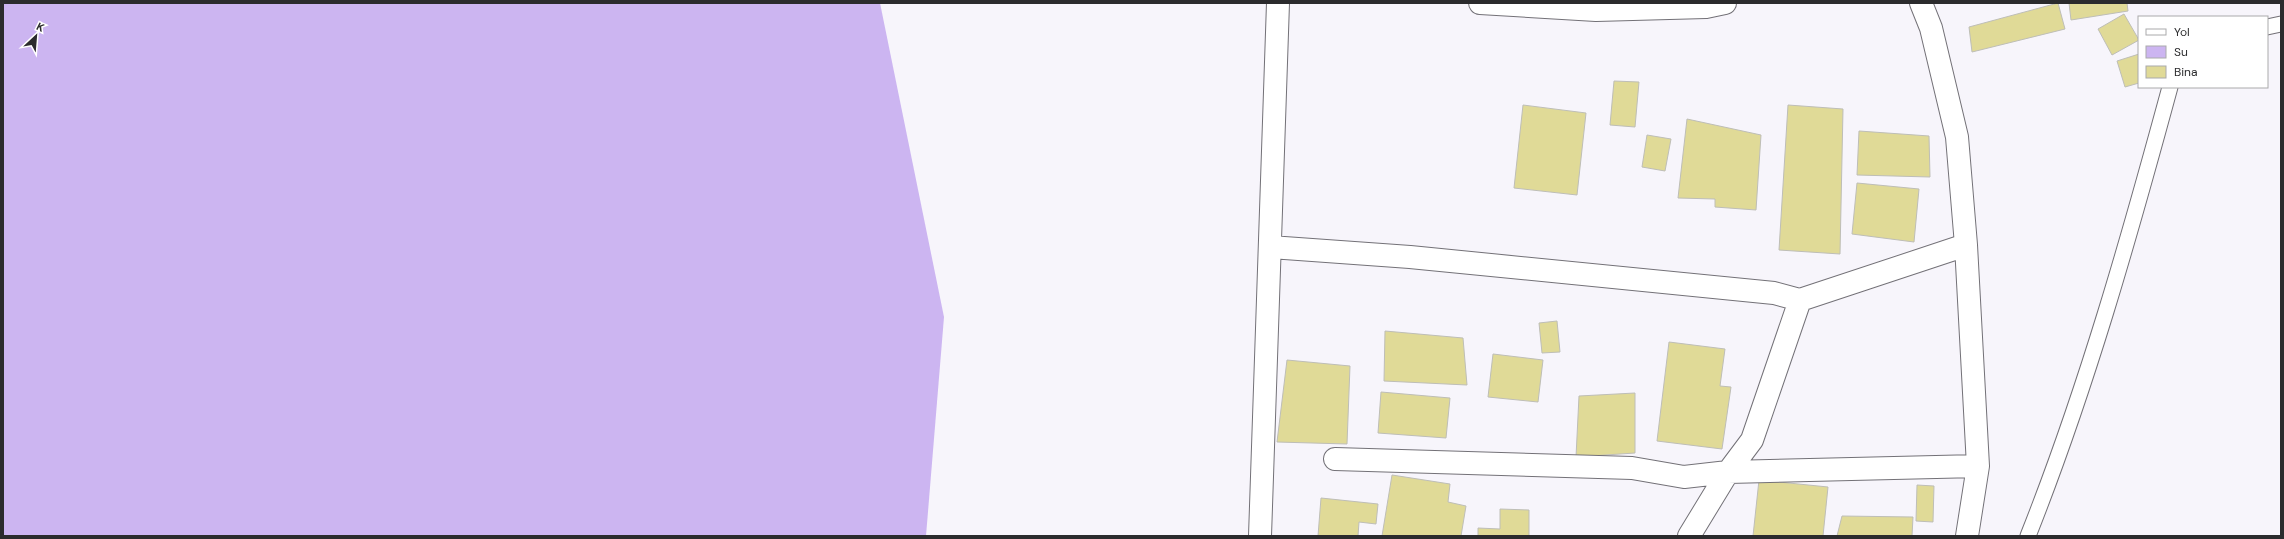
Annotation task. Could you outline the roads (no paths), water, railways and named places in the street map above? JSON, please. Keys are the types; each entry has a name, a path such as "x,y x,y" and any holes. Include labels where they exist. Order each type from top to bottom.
{"street":[{"path":"1260,536 1278,3"},
{"path":"1480,3 1596,10 1706,7 1725,3"},
{"path":"1921,3 1931,28 1956,137 1966,245 1978,466 1967,536"},
{"path":"1270,247 1410,257 1774,293 1800,300 1966,245"},
{"path":"1689,536 1728,472 1752,440 1800,300"},
{"path":"1335,459 1632,468 1684,477 1728,472 1978,466"}],"lane":[{"path":"2268,27 2281,24"},
{"path":"2028,536 2058,460 2096,343 2170,88"}],"water":[{"path":"3,3 880,3 944,317 926,536 3,536"}]}
